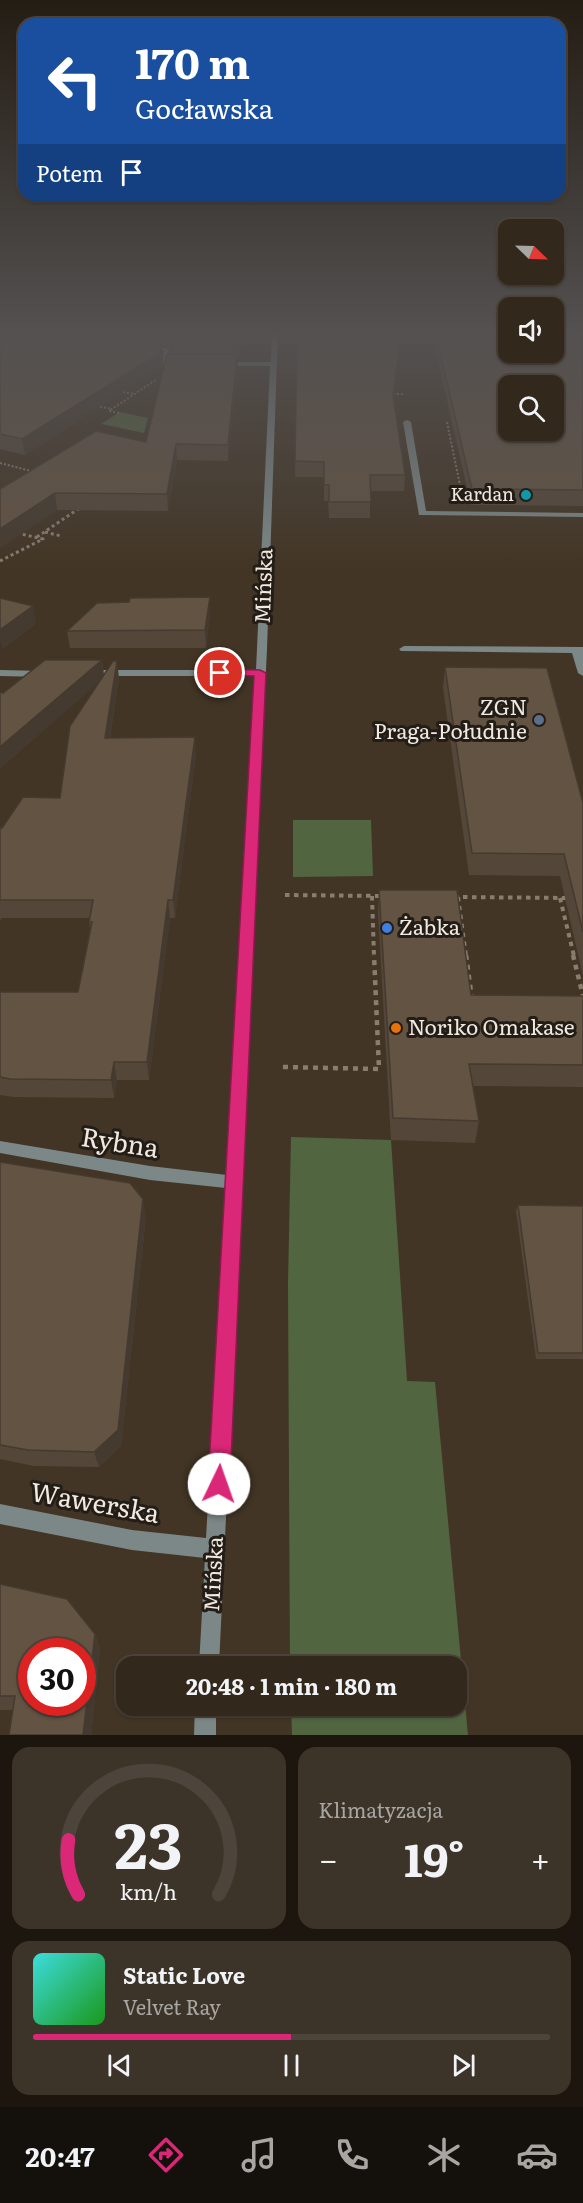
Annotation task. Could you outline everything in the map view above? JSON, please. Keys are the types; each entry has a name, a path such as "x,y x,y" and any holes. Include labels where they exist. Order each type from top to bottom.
{"street":[{"name":"Mińska","path":"209,1656 216,1548 272,412"},
{"path":"407,422 422,513 583,515"},
{"path":"404,649 579,650 583,673"},
{"path":"76,674 260,673"},
{"path":"0,682 5,674 54,674"},
{"name":"Rybna","path":"0,1147 150,1173 234,1182"},
{"name":"Wawerska","path":"0,1514 132,1539 216,1548"},
{"path":"205,1735 206,1716"}],"path":[{"path":"114,412 119,413"},
{"path":"447,422 463,495"},
{"path":"0,463 32,470 24,475"},
{"path":"37,537 83,506 75,504"},
{"path":"0,561 43,539 10,531"},
{"path":"45,532 61,536"},
{"path":"285,895 388,896"},
{"path":"283,1067 340,1071 379,1069 372,896"},
{"path":"446,897 572,898"},
{"path":"458,897 473,1003"},
{"path":"560,898 583,996"},
{"path":"457,936 463,936"}],"green space":[{"path":"120,412 148,418 144,433 101,424"},
{"path":"293,820 371,820 373,876 293,877"},
{"path":"291,1137 391,1140 407,1381 435,1382 461,1656 290,1656 288,1284"},
{"path":"291,1716 466,1716 468,1735 292,1735"}],"building":[{"path":"0,412 66,412 22,439 0,434"},
{"path":"153,412 231,412 228,445 176,444 167,494 55,493 0,529 0,489 96,431 146,442"},
{"path":"296,412 396,412 405,475 370,475 371,502 329,502 329,485 324,485 324,462 295,461"},
{"path":"454,412 498,412 498,441 564,441 564,412 583,412 583,490 472,489"},
{"path":"210,597 205,630 67,631 97,603 129,602 130,598"},
{"path":"0,598 33,606 0,630"},
{"path":"45,660 102,660 0,747 0,693"},
{"path":"113,661 117,661 105,738 195,737 173,900 168,900 147,1062 114,1062 111,1080 0,1077 0,992 78,992 92,922 89,922 93,900 0,900 0,827 2,828 23,797 60,798 70,726"},
{"path":"445,667 547,668 583,803 583,932 564,854 472,853"},
{"path":"379,890 457,890 471,995 583,996 583,1065 469,1064 479,1121 393,1118"},
{"path":"0,1162 130,1183 143,1199 118,1430 94,1452 28,1450 0,1445"},
{"path":"518,1205 583,1206 583,1353 538,1353"},
{"path":"0,1584 67,1599 95,1634 95,1638 18,1638 18,1716 85,1716 83,1735 9,1735 15,1696 0,1696"}],"place":[{"name":"Kardan","path":"526,495"},
{"name":"ZGN Praga-Południe","path":"539,720"},
{"name":"Żabka","path":"387,928"},
{"name":"Noriko Omakase","path":"396,1028"}],"route":[{"path":"219,1484 260,673 220,673"}]}
